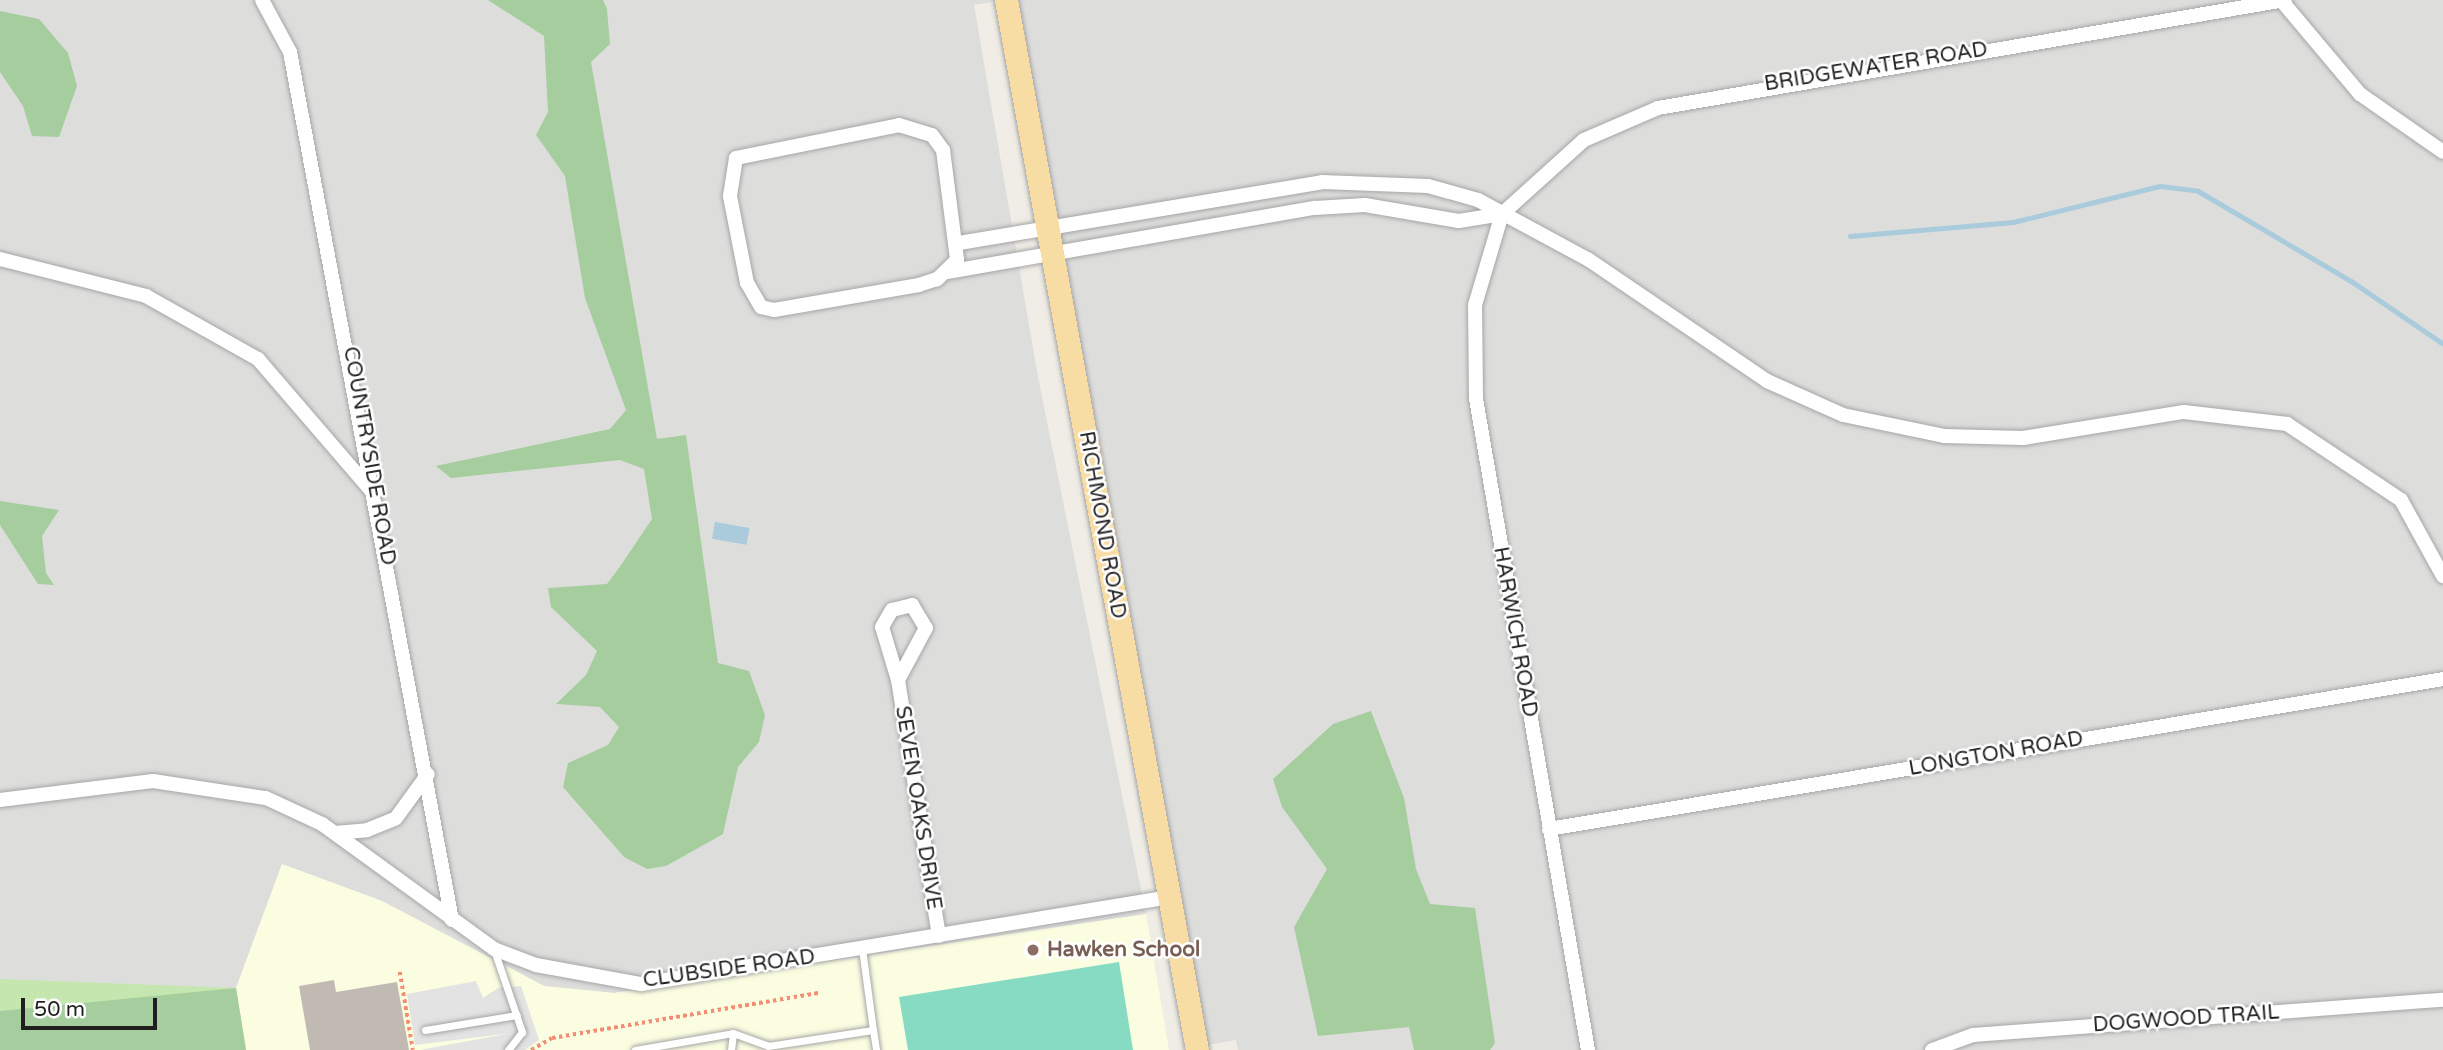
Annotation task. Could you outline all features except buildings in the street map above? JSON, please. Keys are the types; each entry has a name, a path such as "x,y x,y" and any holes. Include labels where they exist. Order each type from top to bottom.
{"main road":[{"name":"RICHMOND ROAD","path":"1006,0 1197,1050"}],"street":[{"name":"COUNTRYSIDE ROAD","path":"262,0 290,52 376,495 452,920"},
{"path":"2282,0 2360,94 2443,152"},
{"name":"BRIDGEWATER ROAD","path":"1502,214 1584,140 1658,108 2282,0"},
{"path":"947,272 959,243 943,150 921,130 899,125 750,150 731,166 730,195 747,283 761,307 774,310 919,285 947,272 1052,252 1315,208 1391,208 1459,221 1502,214"},
{"path":"959,243 1352,180 1428,186 1502,214 1589,260 1767,381 1843,415 1944,436 1997,438 2184,412 2287,424 2401,500 2443,576"},
{"name":"HARWICH ROAD","path":"1502,214 1475,305 1473,355 1549,829 1588,1050"},
{"path":"0,259 146,296 258,359 376,495"},
{"name":"SEVEN OAKS DRIVE","path":"898,680 926,628 926,618 912,605 892,610 882,627 898,680 939,936"},
{"name":"LONGTON ROAD","path":"1549,829 2443,679"},
{"path":"334,833 367,830 396,818 428,774"},
{"name":"CLUBSIDE ROAD","path":"0,800 153,781 205,786 266,797 334,833 494,949 536,965 641,984 862,950 1170,897"},
{"name":"DOGWOOD TRAIL","path":"1931,1050 1973,1035 2443,1000"}],"lane":[{"path":"494,949 517,1015 521,1038 508,1050"},
{"path":"862,950 876,1050"},
{"path":"425,1030 517,1015"},
{"path":"635,1050 733,1033 768,1046 873,1030"},
{"path":"731,1050 733,1033"}],"path":[{"path":"400,972 414,1050"},
{"path":"531,1050 552,1038 818,993"}],"shaded area":[{"path":"0,0 1002,0 974,5 1038,377 1146,914 614,993 544,986 382,901 282,864 236,988 0,1011"},
{"path":"1006,0 2443,0 2443,1050 1238,1050 1236,1040 1197,1047"},
{"name":"Hawken School","path":"282,864 382,901 544,986 614,993 1146,914 1169,1050 246,1050 236,988"},
{"path":"476,981 483,998 498,988 521,986 539,1040 525,1050 420,1050 511,1033 415,1045 407,994"}],"green space":[{"path":"488,0 603,0 607,9 610,44 591,62 657,439 686,435 718,663 749,671 765,715 759,742 738,767 723,834 666,866 647,869 624,857 563,787 568,763 608,745 619,727 600,707 556,704 586,675 597,651 551,607 548,588 607,584 652,519 644,469 620,460 451,478 436,466 610,429 626,410 585,298 565,176 536,135 548,112 544,36"},
{"path":"0,11 39,19 68,53 77,86 59,137 32,136 23,106 0,72"},
{"path":"0,501 59,510 42,536 46,573 54,585 38,584 0,525"},
{"path":"1371,711 1404,798 1416,869 1430,904 1475,908 1495,1043 1490,1050 1414,1050 1409,1027 1318,1036 1294,927 1327,869 1282,807 1273,779 1333,724"},
{"path":"1119,962 1133,1050 908,1050 899,997"},
{"path":"0,979 236,988 246,1050 0,1050"},
{"path":"236,988 246,1050 0,1050 0,1011"}],"water":[{"path":"715,522 749,528 747,545 712,539"}],"waterway":[{"path":"1850,236 2013,222 2160,186 2198,191 2351,281 2443,344"}],"place":[{"name":"Hawken School","path":"1033,950"}]}
